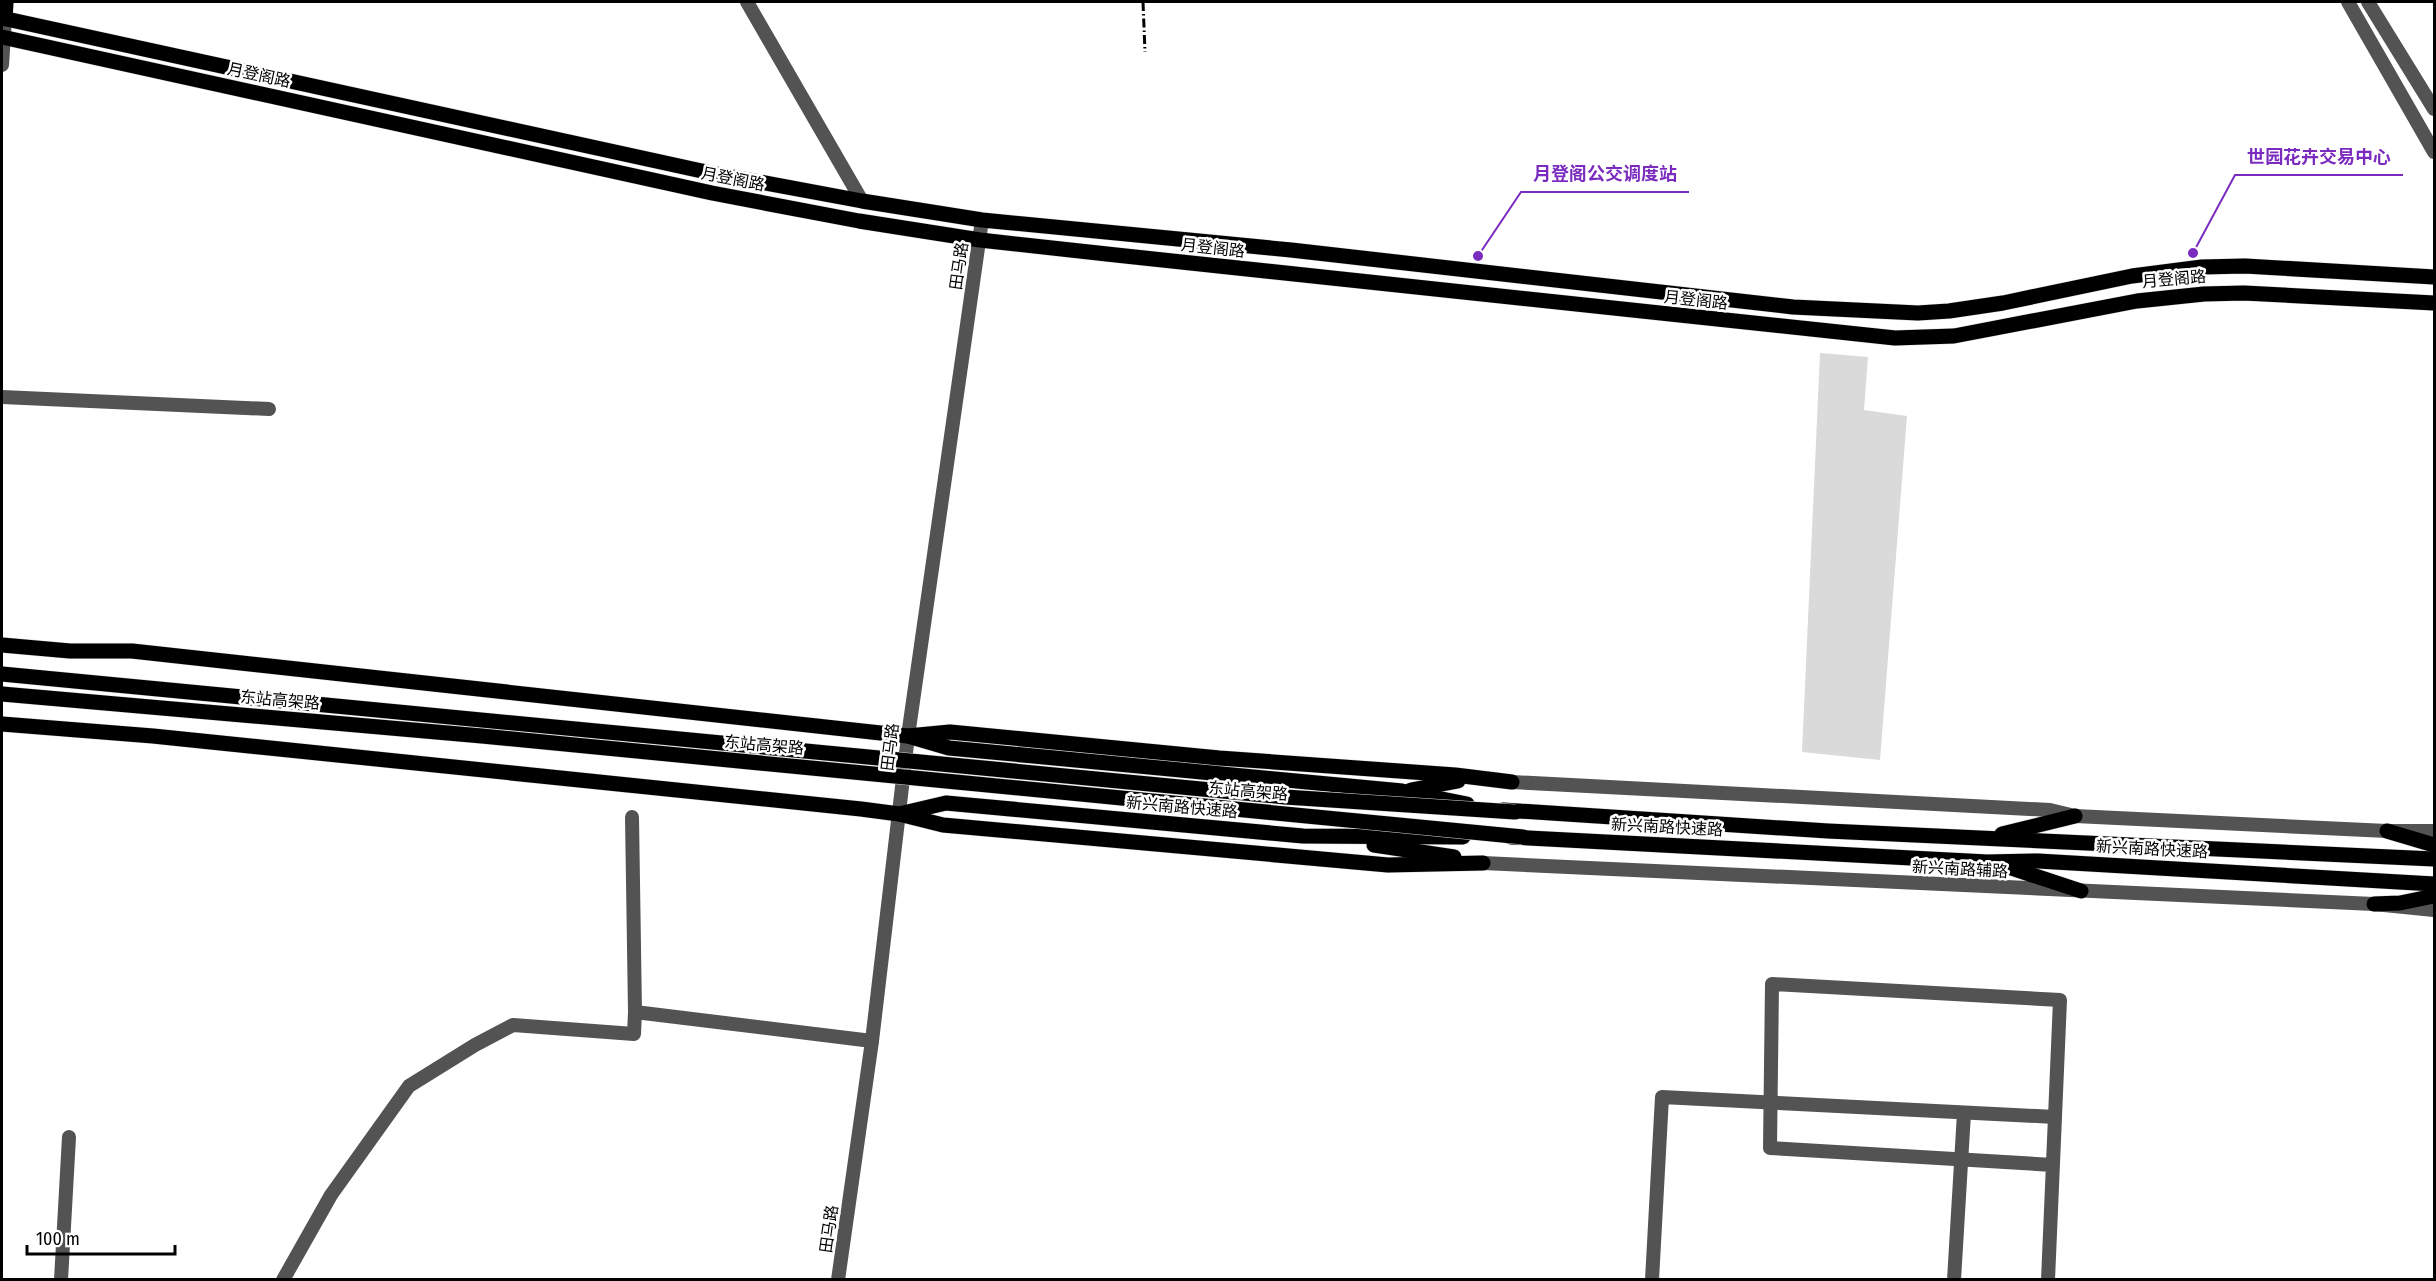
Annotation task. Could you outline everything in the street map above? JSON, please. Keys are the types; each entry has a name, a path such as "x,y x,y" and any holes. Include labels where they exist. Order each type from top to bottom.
{"main road":[{"path":"3,20 6,2"},
{"name":"月登阁路","path":"3,20 711,173 862,201 982,220 1303,251 1793,307 1918,313 1974,309 2132,276 2202,267 2245,266 2434,277"},
{"name":"月登阁路","path":"3,37 712,193 859,221 980,240 1895,338 1954,336 2137,301 2204,294 2244,293 2434,303"},
{"path":"2,645 70,651 132,651 908,736 950,732 1219,758 1417,771 1512,782"},
{"name":"东站高架路","path":"2,674 1285,797 1515,812"},
{"name":"东站高架路","path":"2,694 518,739 1523,837"},
{"path":"2,724 153,736 861,808 899,814 943,825 1388,865 1483,863"},
{"name":"新兴南路快速路","path":"908,736 949,748 1402,792 1515,812 1985,838 2434,859"},
{"path":"1402,792 1450,781 1512,782"},
{"name":"新兴南路快速路","path":"899,814 946,803 1303,836 1523,837 1988,862 2038,861 2434,884"},
{"path":"1985,838 2075,816"},
{"path":"2387,831 2434,845"},
{"path":"1303,836 1422,850 1483,863"},
{"path":"1988,862 2081,891"},
{"path":"2374,904 2400,903 2434,896"}],"street":[{"path":"747,2 862,201"},
{"path":"2349,2 2434,152"},
{"path":"2368,2 2434,109"},
{"path":"2,65 3,20"},
{"name":"田马路","path":"838,1280 872,1041 908,736 982,220"},
{"path":"2,397 269,409"},
{"path":"1512,782 2050,810 2075,816 2387,831 2434,831"},
{"path":"283,1280 331,1195 409,1086 475,1045 513,1025 634,1034 632,817"},
{"name":"新兴南路辅路","path":"1483,863 2374,904 2434,910"},
{"path":"2048,1280 2053,1165 2060,1000 1773,984 1770,1148 2053,1165"},
{"path":"635,1012 872,1041"},
{"path":"1652,1280 1662,1097 2055,1117"},
{"path":"1954,1280 1964,1113"},
{"path":"61,1280 69,1137"}],"shaded area":[{"path":"1820,353 1868,357 1864,410 1907,416 1880,760 1802,752"}],"railway":[{"path":"1143,2 1145,52"}],"place":[{"name":"世园花卉交易中心","path":"2193,253"},
{"name":"月登阁公交调度站","path":"1478,256"}]}
